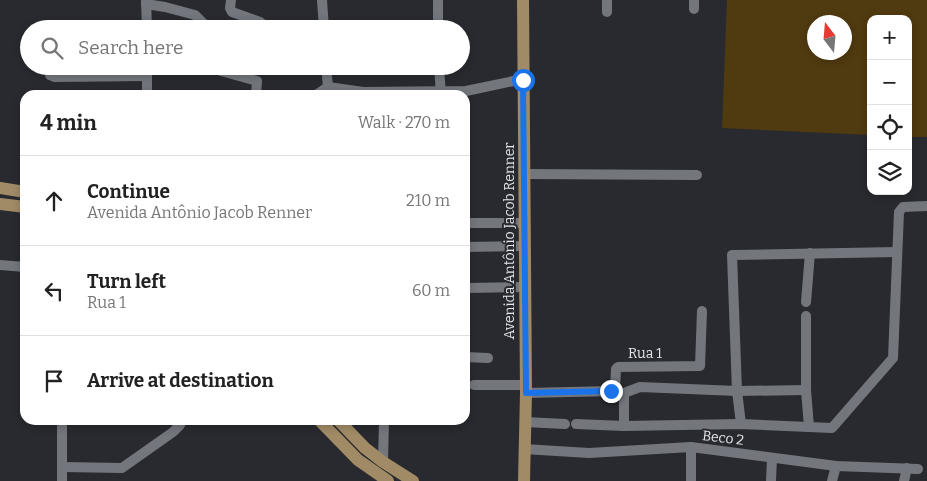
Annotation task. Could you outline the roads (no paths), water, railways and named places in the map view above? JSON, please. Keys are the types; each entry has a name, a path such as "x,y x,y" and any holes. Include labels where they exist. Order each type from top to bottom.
{"main road":[{"name":"Avenida Antônio Jacob Renner","path":"523,0 526,389 524,481"},
{"path":"0,188 20,191"},
{"path":"0,204 20,206"},
{"path":"325,425 358,460 388,481"},
{"path":"343,425 383,462 413,481"}],"street":[{"path":"322,0 323,20"},
{"path":"438,0 438,20"},
{"path":"607,0 607,12"},
{"path":"147,20 146,2 195,16 199,20"},
{"path":"231,5 234,13 254,20"},
{"path":"50,75 55,77 86,75"},
{"path":"147,75 147,90"},
{"path":"235,75 257,81 256,90"},
{"path":"327,75 328,87"},
{"path":"440,75 441,90"},
{"path":"470,90 523,80"},
{"path":"324,90 328,87 346,90"},
{"path":"524,174 697,175"},
{"path":"525,422 624,426 741,424 834,427 893,358 900,209 903,207 927,206"},
{"path":"470,223 524,223"},
{"path":"470,247 524,246"},
{"path":"741,424 737,391 732,256 736,254 897,252"},
{"path":"806,302 810,253"},
{"path":"0,265 20,267"},
{"path":"470,288 524,287"},
{"name":"Rua 1","path":"526,389 613,391 616,388 616,369 618,367 698,366 701,364 702,311"},
{"path":"806,316 806,390 809,427"},
{"path":"470,357 488,358"},
{"path":"474,385 526,389"},
{"path":"624,426 623,395 629,390 640,387 737,391 806,390"},
{"path":"62,425 62,481"},
{"path":"62,467 122,468 180,425"},
{"path":"383,462 384,425"},
{"path":"691,448 691,481"},
{"name":"Beco 2","path":"524,449 589,453 691,448 836,466 918,469"},
{"path":"771,481 772,458"},
{"path":"832,481 836,466"},
{"path":"904,481 907,468"}]}
